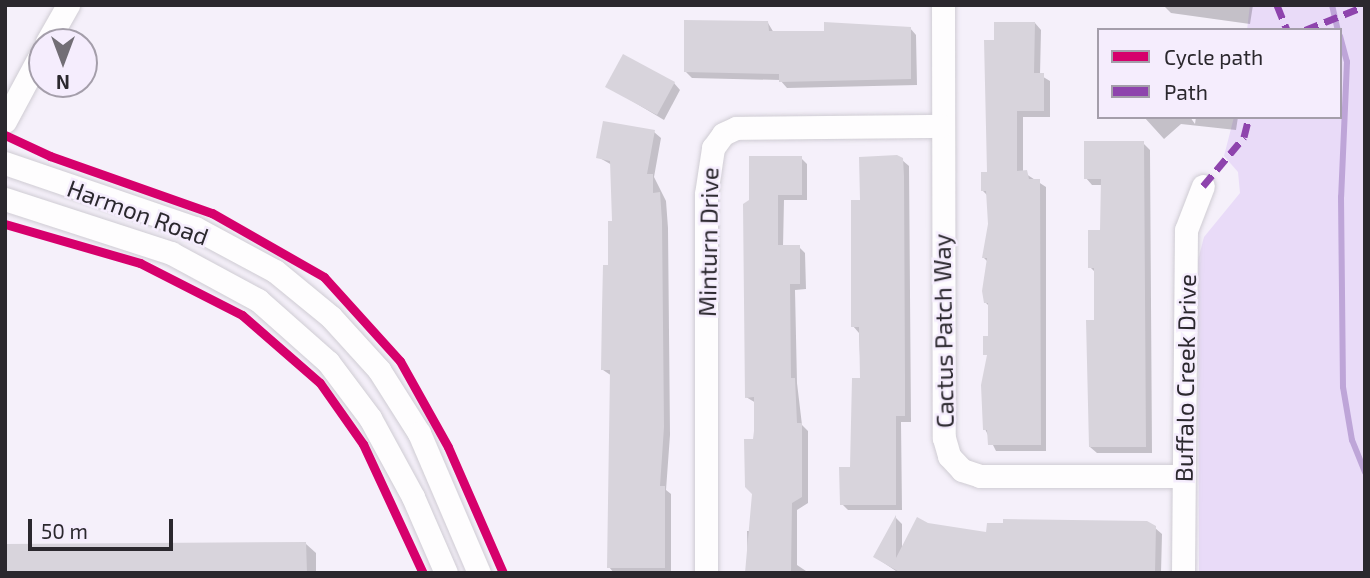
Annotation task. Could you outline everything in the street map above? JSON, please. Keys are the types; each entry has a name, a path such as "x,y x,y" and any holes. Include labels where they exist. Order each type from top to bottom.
{"street":[{"path":"55,28 68,5"},
{"name":"Cactus Patch Way","path":"943,5 944,438 949,456 962,470 980,476 1183,476"},
{"path":"5,121 28,78"},
{"name":"Minturn Drive","path":"706,573 706,194 713,148 723,134 736,128 942,126"},
{"name":"Harmon Road","path":"5,163 195,228 275,271 331,317 379,370 419,433 479,573"},
{"name":"Buffalo Creek Drive","path":"1183,573 1186,230 1203,186"},
{"name":"Harmon Road","path":"5,199 171,253 258,300 328,362 370,418 413,497 446,573"}],"shaded area":[{"path":"1250,5 1365,5 1365,573 1199,573 1198,260 1204,237 1240,193 1238,172 1224,156 1233,119 1342,119 1342,28 1247,28"}],"building":[{"path":"684,20 768,21 769,31 824,31 824,22 911,27 911,79 779,82 779,74 684,72"},
{"path":"994,22 1035,22 1034,73 1044,73 1044,111 1017,111 1017,171 1027,170 1029,179 1040,179 1041,445 988,445 987,430 983,430 981,385 987,355 983,355 983,336 988,336 988,303 984,303 982,291 987,258 982,258 988,224 986,191 981,191 981,172 987,172 984,40 994,40"},
{"path":"623,54 675,82 657,115 605,87"},
{"path":"603,121 655,130 647,174 653,174 653,193 660,192 662,221 664,427 660,486 665,486 665,568 607,568 610,370 601,370 603,265 608,265 608,221 612,221 610,161 596,158"},
{"path":"1084,141 1144,141 1146,447 1089,447 1086,320 1094,320 1094,268 1088,268 1088,230 1100,230 1101,179 1084,179"},
{"path":"897,155 903,158 904,176 905,416 896,416 896,505 840,505 839,467 850,467 852,378 860,378 859,327 851,327 851,200 860,200 859,157"},
{"path":"749,156 802,156 802,195 778,195 778,245 800,245 800,284 790,284 791,378 795,378 797,423 802,423 802,497 792,503 791,573 745,573 752,494 745,487 744,439 753,439 754,431 754,397 745,398 743,204 749,200"},
{"path":"896,515 896,558 917,517 928,523 986,532 987,523 1003,523 1003,519 1147,521 1156,526 1155,573 901,573 873,557"},
{"path":"306,542 307,573 5,573 5,544"}],"waterway":[{"path":"1332,5 1338,28"},
{"path":"1342,43 1347,62 1341,197 1343,387 1352,440 1365,473"}],"marked path":[{"path":"1277,5 1286,28"},
{"path":"1310,28 1365,6"},
{"path":"1203,186 1244,137 1248,119"}],"cycle path":[{"path":"5,135 50,156 212,213 324,277 400,361 448,447 503,573"},
{"path":"5,224 140,263 242,315 320,383 363,444 423,573"}]}
